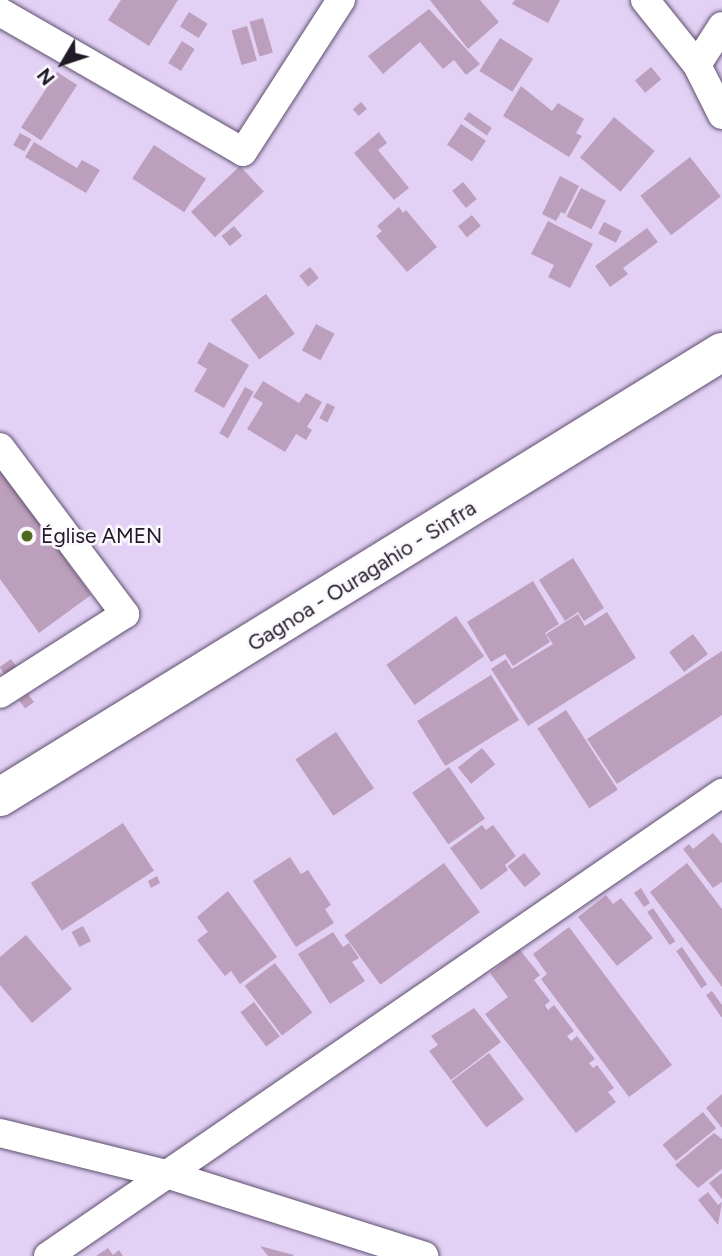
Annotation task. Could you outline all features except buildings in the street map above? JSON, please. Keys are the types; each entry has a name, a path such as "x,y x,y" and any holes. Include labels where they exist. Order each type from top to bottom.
{"main road":[{"name":"Gagnoa - Ouragahio - Sinfra","path":"0,797 722,352"}],"street":[{"path":"0,12 243,152 341,0"},
{"path":"645,0 697,65 722,115"},
{"path":"697,65 722,26"},
{"path":"0,447 125,614 0,694"},
{"path":"48,1256 722,793"},
{"path":"0,1133 166,1174 424,1256"}],"place":[{"name":"Église AMEN","path":"27,536"}]}
